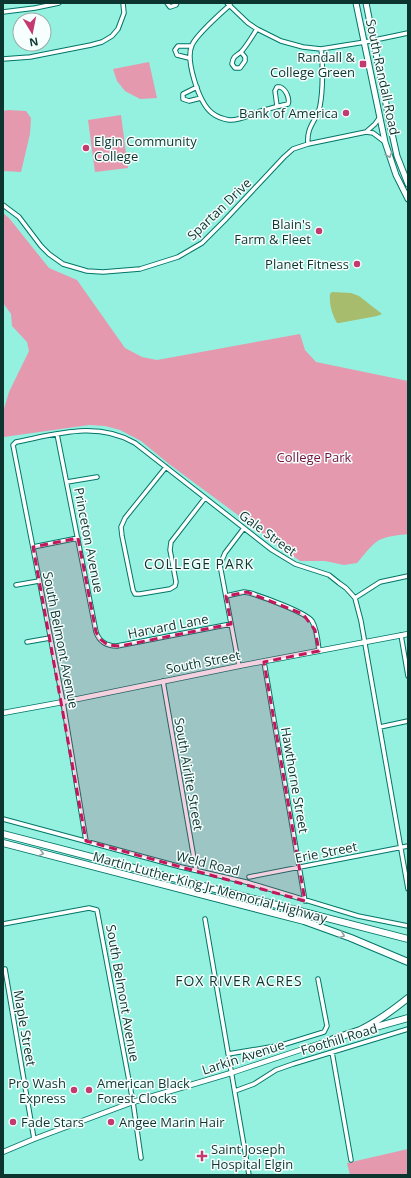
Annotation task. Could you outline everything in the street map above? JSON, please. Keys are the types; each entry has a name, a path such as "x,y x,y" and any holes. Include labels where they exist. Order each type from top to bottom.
{"highway":[{"name":"Martin Luther King Jr Memorial Highway","path":"3,834 408,939"},
{"name":"Martin Luther King Jr Memorial Highway","path":"3,843 304,921 352,938 408,962"},
{"path":"333,1040 370,1025 408,998"},
{"path":"333,1040 408,1018"}],"main road":[{"name":"South Randall Road","path":"356,3 385,142 396,175 408,199"},
{"name":"South Randall Road","path":"366,3 397,156 408,184"}],"street":[{"path":"34,3 35,8"},
{"path":"3,12 59,3"},
{"path":"3,59 30,57 102,42 112,36 118,29 124,13 123,3"},
{"path":"167,3 170,7 176,5 177,3"},
{"path":"278,106 275,91 279,87 282,87 289,102 288,104 239,119 230,120 213,114 201,98 190,66 189,58 191,46 197,37 228,4 248,23 257,29 281,41 303,47 321,49 408,33"},
{"path":"241,52 245,57 245,61 242,67 237,68 233,66 232,62 257,29"},
{"path":"189,58 177,55 175,50 178,46 191,46"},
{"path":"308,144 308,130 320,107 321,49"},
{"path":"197,87 185,92 183,94 183,99 188,101 201,98"},
{"path":"366,132 380,117"},
{"path":"366,132 373,134 385,142"},
{"name":"Spartan Drive","path":"3,204 19,217 49,254 63,264 87,271 103,272 140,269 178,257 202,243 293,149 308,144 366,132"},
{"name":"Gale Street","path":"13,444 16,442 57,434 89,431 100,431 120,436 135,444 166,467 287,560 303,567 327,574 346,588 355,598 360,614 408,889"},
{"name":"Princeton Avenue","path":"57,434 96,632 100,639 108,645"},
{"name":"South Belmont Avenue","path":"13,444 63,702 86,841"},
{"path":"166,467 123,523 121,531 134,592 140,594 173,588 176,584 170,550 171,542 205,498"},
{"path":"67,482 97,477"},
{"path":"239,666 220,569 224,553 244,528"},
{"path":"33,547 78,538"},
{"path":"355,598 380,582 408,576"},
{"path":"16,585 39,581"},
{"path":"226,596 244,592 250,593 303,614 313,623 319,651"},
{"name":"Harvard Lane","path":"108,645 120,646 231,624"},
{"name":"South Street","path":"3,713 408,634"},
{"path":"401,635 408,676"},
{"path":"27,642 50,638"},
{"name":"Hawthorne Street","path":"264,662 305,901"},
{"name":"South Airlite Street","path":"163,681 196,870"},
{"path":"380,727 408,721"},
{"name":"Weld Road","path":"3,819 246,882 358,916 408,926"},
{"name":"Erie Street","path":"249,877 408,846"},
{"name":"South Belmont Avenue","path":"3,924 89,908 97,910 133,1102 141,1158"},
{"path":"205,919 249,1175"},
{"name":"Maple Street","path":"5,969 34,1139"},
{"path":"228,1054 282,1045 324,1032 327,1026 318,979"},
{"name":"Foothill Road","path":"235,1091 254,1084 276,1070 292,1064 408,1029"},
{"name":"Larkin Avenue","path":"3,1152 133,1102 231,1073 333,1040"},
{"path":"332,1052 351,1160"}],"highlighted area":[{"path":"78,538 96,632 100,639 108,645 120,646 231,624 226,596 247,592 303,614 315,630 319,651 264,662 305,901 86,841 33,547"}],"green space":[{"path":"149,62 157,98 140,99 125,91 117,81 113,69"},
{"path":"3,111 26,111 31,118 30,134 21,172 3,171"},
{"path":"121,115 128,168 95,172 88,120"},
{"name":"College Park","path":"3,213 9,218 49,268 77,280 125,348 142,357 157,360 300,334 305,350 316,362 408,381 408,534 379,540 370,547 357,563 344,565 325,561 300,561 169,464 141,441 120,430 105,426 89,425 4,437 3,412 9,392 29,351 27,342 12,326 11,314 3,303"},
{"path":"408,1149 408,1175 350,1175 347,1163"}],"shaded area":[{"path":"332,292 351,293 359,296 382,314 337,323 330,305 330,294"}],"place":[{"name":"Randall & College Green","path":"363,64"},
{"name":"Bank of America","path":"346,113"},
{"name":"Elgin Community College","path":"86,148"},
{"name":"Blain's Farm & Fleet","path":"319,231"},
{"name":"Planet Fitness","path":"357,264"},
{"name":"Pro Wash Express","path":"74,1090"},
{"name":"American Black Forest Clocks","path":"89,1090"},
{"name":"Fade Stars","path":"13,1122"},
{"name":"Angee Marin Hair","path":"111,1122"},
{"name":"Saint Joseph Hospital Elgin","path":"202,1156"}],"district":[{"name":"COLLEGE PARK","path":"199,564"},
{"name":"FOX RIVER ACRES","path":"239,981"}]}
